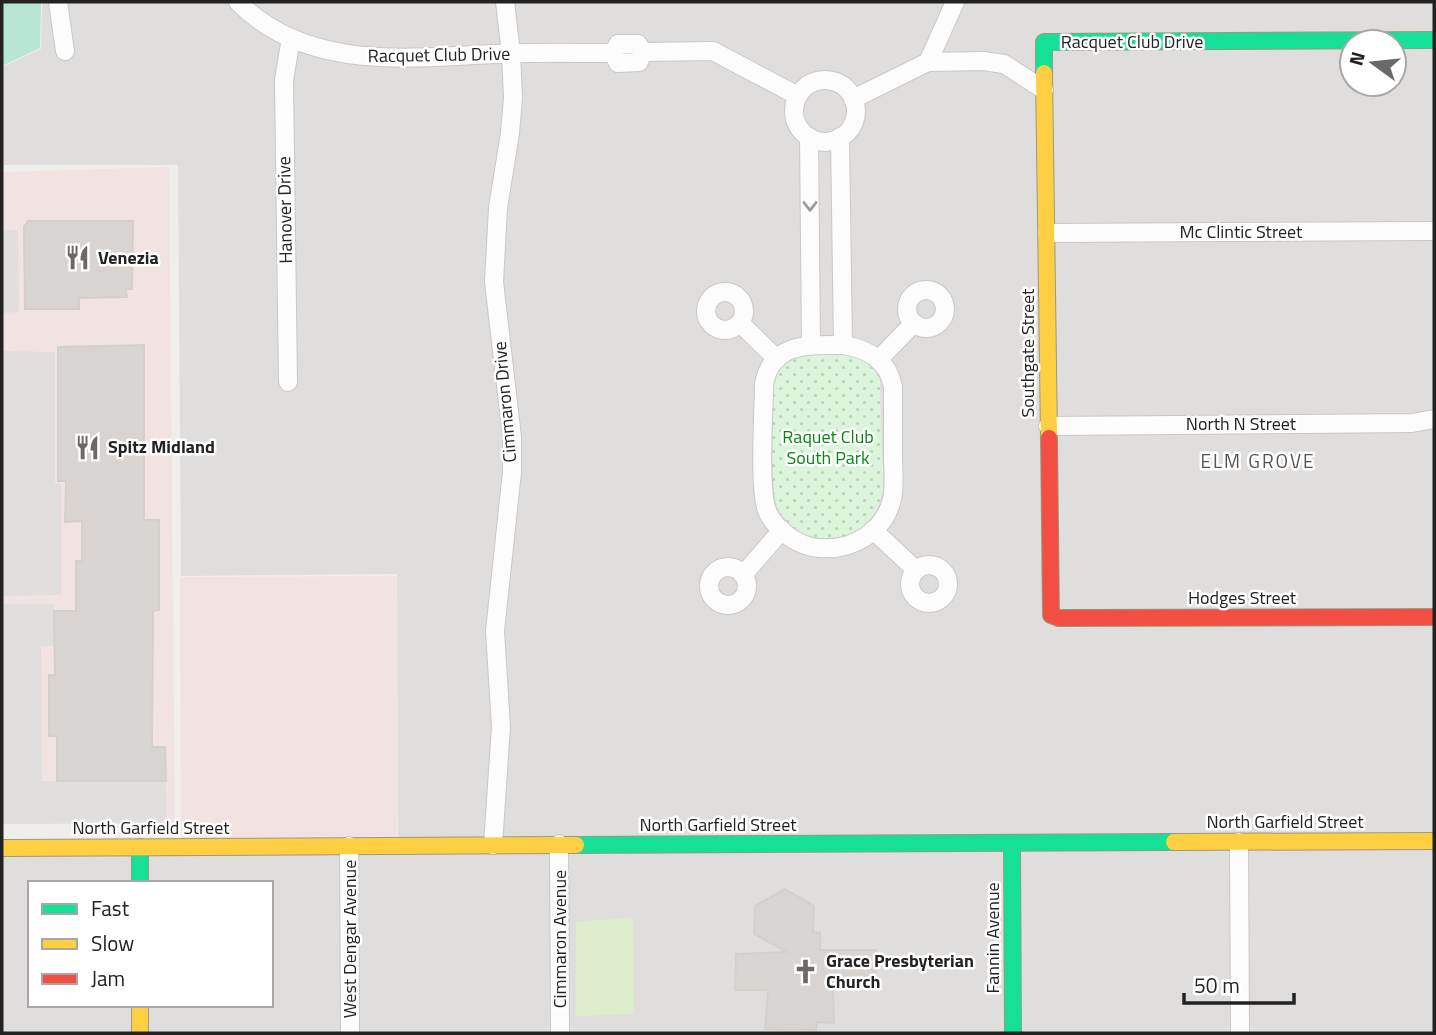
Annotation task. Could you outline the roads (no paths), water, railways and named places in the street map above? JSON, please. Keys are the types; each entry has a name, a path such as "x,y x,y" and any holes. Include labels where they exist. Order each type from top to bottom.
{"street":[{"path":"58,2 65,51"},
{"name":"Racquet Club Drive","path":"238,2 259,19 291,38 363,57 389,59 511,53 612,53 618,44 638,44 643,52 713,51 798,96"},
{"name":"Cimmaron Drive","path":"493,845 500,727 495,631 512,472 510,425 494,282 498,208 513,98 505,2"},
{"path":"928,62 955,2"},
{"name":"Hanover Drive","path":"288,382 284,80 291,38"},
{"name":"Racquet Club Drive","path":"1044,90 1044,42 1434,40"},
{"path":"853,99 928,62 983,61 1004,64 1044,90"},
{"path":"830,80 844,87 853,99 855,116 848,131 827,142 809,137 802,131 794,114 798,96 811,83 830,80"},
{"name":"Southgate Street","path":"1044,90 1051,615"},
{"path":"809,137 811,345"},
{"path":"840,137 843,345"},
{"name":"Mc Clintic Street","path":"1047,233 1434,232"},
{"path":"740,323 777,359"},
{"path":"878,359 914,323"},
{"path":"843,345 858,347 870,353 887,368 893,387 893,485 889,508 882,522 866,537 847,546 825,549 805,545 790,538 768,513 763,486 764,384 766,373 777,359 793,348 843,345"},
{"name":"North N Street","path":"1048,426 1412,423 1434,419"},
{"path":"743,575 782,530"},
{"path":"873,530 916,570"},
{"name":"Hodges Street","path":"1051,615 1056,618 1434,617"},
{"name":"North Garfield Street","path":"2,848 1434,841"},
{"path":"1239,842 1240,1033"},
{"name":"Fannin Avenue","path":"1012,843 1013,1033"},
{"name":"Cimmaron Avenue","path":"559,844 560,1033"},
{"name":"West Dengar Avenue","path":"349,846 350,1033"},
{"path":"140,847 140,881"},
{"path":"140,1007 141,1033"}],"place":[{"name":"Venezia","path":"78,258"},
{"name":"Spitz Midland","path":"88,447"},
{"name":"Grace Presbyterian Church","path":"806,971"}],"district":[{"name":"ELM GROVE","path":"1258,461"}],"park label":[{"name":"Raquet Club South Park","path":"828,447"}]}
